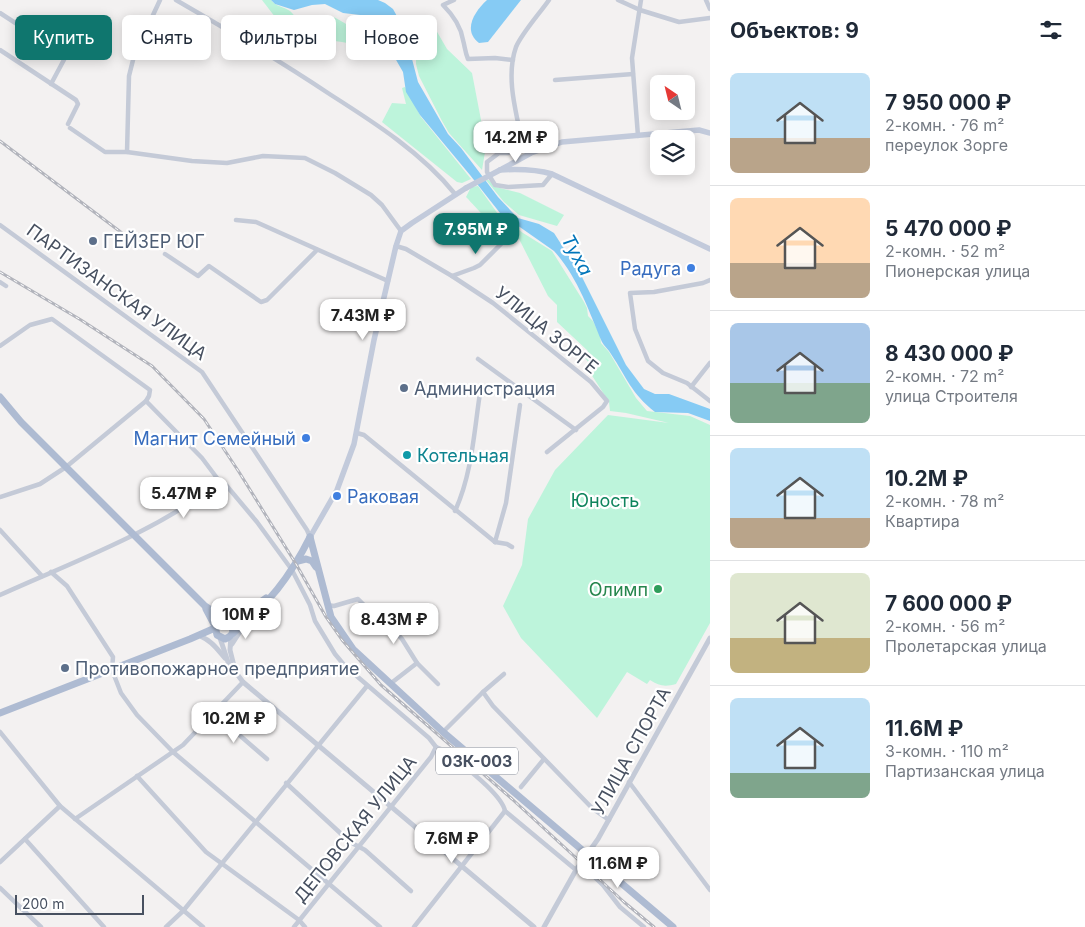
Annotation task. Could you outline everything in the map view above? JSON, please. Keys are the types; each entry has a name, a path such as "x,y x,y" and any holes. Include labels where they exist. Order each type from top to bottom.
{"main road":[{"path":"201,635 225,639 265,605 282,585 298,561 337,490 350,458 357,432 374,340 401,231 455,194 531,153 562,142 699,130 710,133"},
{"path":"531,153 526,162 532,170"},
{"path":"500,170 532,170 552,174 710,249"},
{"path":"0,397 20,422 205,606 232,625 232,634"},
{"path":"310,537 318,569"},
{"path":"298,561 306,559 312,561 318,569"},
{"name":"03К-003","path":"318,569 331,617 353,649 443,732 673,927"},
{"path":"0,713 201,635 215,627 220,621 227,621 240,615 264,600 282,585"},
{"path":"205,606 223,614 240,615"},
{"path":"205,606 215,627 215,633 219,637"},
{"path":"201,635 208,623 205,606"}],"street":[{"path":"127,152 129,76 134,56 160,0"},
{"path":"176,0 264,51 366,117 415,154 455,194"},
{"path":"454,0 443,5 451,14 462,36 464,52 468,59 495,58 513,60"},
{"path":"549,0 517,46 513,60 512,87 523,146 508,153 499,153 487,162 486,172 495,184 508,187 543,185 552,174"},
{"path":"618,0 640,10 678,22 710,18"},
{"path":"638,136 632,58 641,0"},
{"path":"706,0 710,9"},
{"path":"0,12 15,22"},
{"path":"0,50 76,100 78,104 69,126 105,152 127,152 192,161 227,163 263,156 305,158 335,173 382,204 401,231"},
{"path":"51,84 64,60"},
{"path":"555,80 632,74"},
{"path":"236,220 256,222 388,281"},
{"name":"ПАРТИЗАНСКАЯ УЛИЦА","path":"0,225 202,372 310,537"},
{"path":"452,276 474,268 504,241"},
{"name":"УЛИЦА ЗОРГЕ","path":"396,246 406,249 452,276 493,303 591,382 607,401 603,407 576,430 547,452"},
{"path":"165,254 198,276 209,266 261,302 267,300 317,250"},
{"path":"710,280 704,283 654,292 630,292 635,329 648,362 663,373 689,385 710,401"},
{"path":"0,282 6,286"},
{"path":"0,346 30,325 52,319 150,390 146,402 109,430 66,468 40,484 0,497"},
{"path":"478,359 576,430"},
{"path":"689,385 710,363"},
{"path":"456,510 466,480 480,393"},
{"path":"146,402 202,458 220,482 226,485 257,522 292,570 310,605 315,621 335,654 345,666 429,738 436,747 446,752 498,796 505,812 576,870"},
{"path":"495,542 506,503 520,405"},
{"path":"357,432 364,435 495,542 512,546"},
{"path":"0,596 50,572 135,536 195,501 220,482"},
{"path":"0,530 42,576"},
{"path":"50,572 67,586 113,657 112,670 121,693 137,715 172,752 380,927"},
{"path":"327,605 334,606 358,599 364,605 377,610 402,639 417,663 438,684"},
{"path":"230,650 233,642 247,622"},
{"path":"232,634 230,650 233,666 241,679"},
{"path":"201,635 215,645 241,679 534,927"},
{"path":"219,637 228,662"},
{"name":"УЛИЦА СПОРТА","path":"544,927 576,870 609,820 710,638"},
{"path":"390,684 417,663"},
{"path":"443,732 504,674"},
{"path":"75,819 182,745 214,714 241,679"},
{"path":"166,927 183,911 367,686"},
{"path":"483,692 493,706 593,809 609,820"},
{"path":"214,714 267,759"},
{"path":"0,732 60,806 203,927"},
{"name":"ДЕПОВСКАЯ УЛИЦА","path":"294,927 357,846 431,757 436,747"},
{"path":"521,787 544,759"},
{"path":"137,776 206,852 299,920 305,927"},
{"path":"629,782 710,890"},
{"path":"286,783 350,842 365,850 411,891"},
{"path":"0,862 60,806"},
{"path":"414,927 505,812"},
{"path":"25,839 104,927"},
{"path":"580,864 603,885 620,907 644,927"},
{"path":"0,888 41,927"}],"green space":[{"path":"262,0 271,0 293,15 274,15"},
{"path":"336,18 346,24 346,42 336,41"},
{"path":"437,32 447,49 472,73 486,146 482,170 449,133 419,76 416,60 437,60"},
{"path":"405,87 421,117 471,179 462,183 457,182 382,122 392,103 406,104 402,88"},
{"path":"486,180 489,180 496,187 520,193 564,215 557,226 519,215 504,202"},
{"name":"Юность","path":"478,186 498,214 523,233 552,251 584,302 588,316 593,321 600,335 601,343 609,352 636,398 647,411 690,416 710,425 710,623 676,684 662,685 650,680 647,684 627,672 597,718 521,638 503,606 522,565 528,519 555,470 608,415 669,423 610,411 609,402 591,374 594,370 583,355 588,351 557,322 557,305 548,296 518,237 511,236 496,228 466,197 471,187"}],"water":[{"path":"271,0 378,0 393,9 396,15 343,13 325,4 294,10 275,4"},
{"path":"487,0 521,0 488,42 479,43 471,32 472,21 478,10"},
{"path":"396,60 412,60 418,82 448,134 498,197 518,218 539,224 554,233 581,275 626,365 644,389 655,394 669,394 710,409 710,421 688,413 655,412 640,398 602,342 582,294 562,261 554,251 500,213 420,115 406,92 403,72"}],"railway":[{"path":"0,141 122,233"},
{"path":"0,272 81,320 152,366 204,419 296,564 326,617 342,640 381,685 512,799 624,902 654,927"}],"place":[{"name":"ГЕЙЗЕР ЮГ","path":"93,241"},
{"name":"Радуга","path":"691,268"},
{"name":"Администрация","path":"404,388"},
{"name":"Магнит Семейный","path":"306,438"},
{"name":"Котельная","path":"407,455"},
{"name":"Раковая","path":"337,496"},
{"name":"Олимп","path":"658,589"},
{"name":"Противопожарное предприятие","path":"65,668"}],"water label":[{"name":"Туха","path":"577,255"}]}
